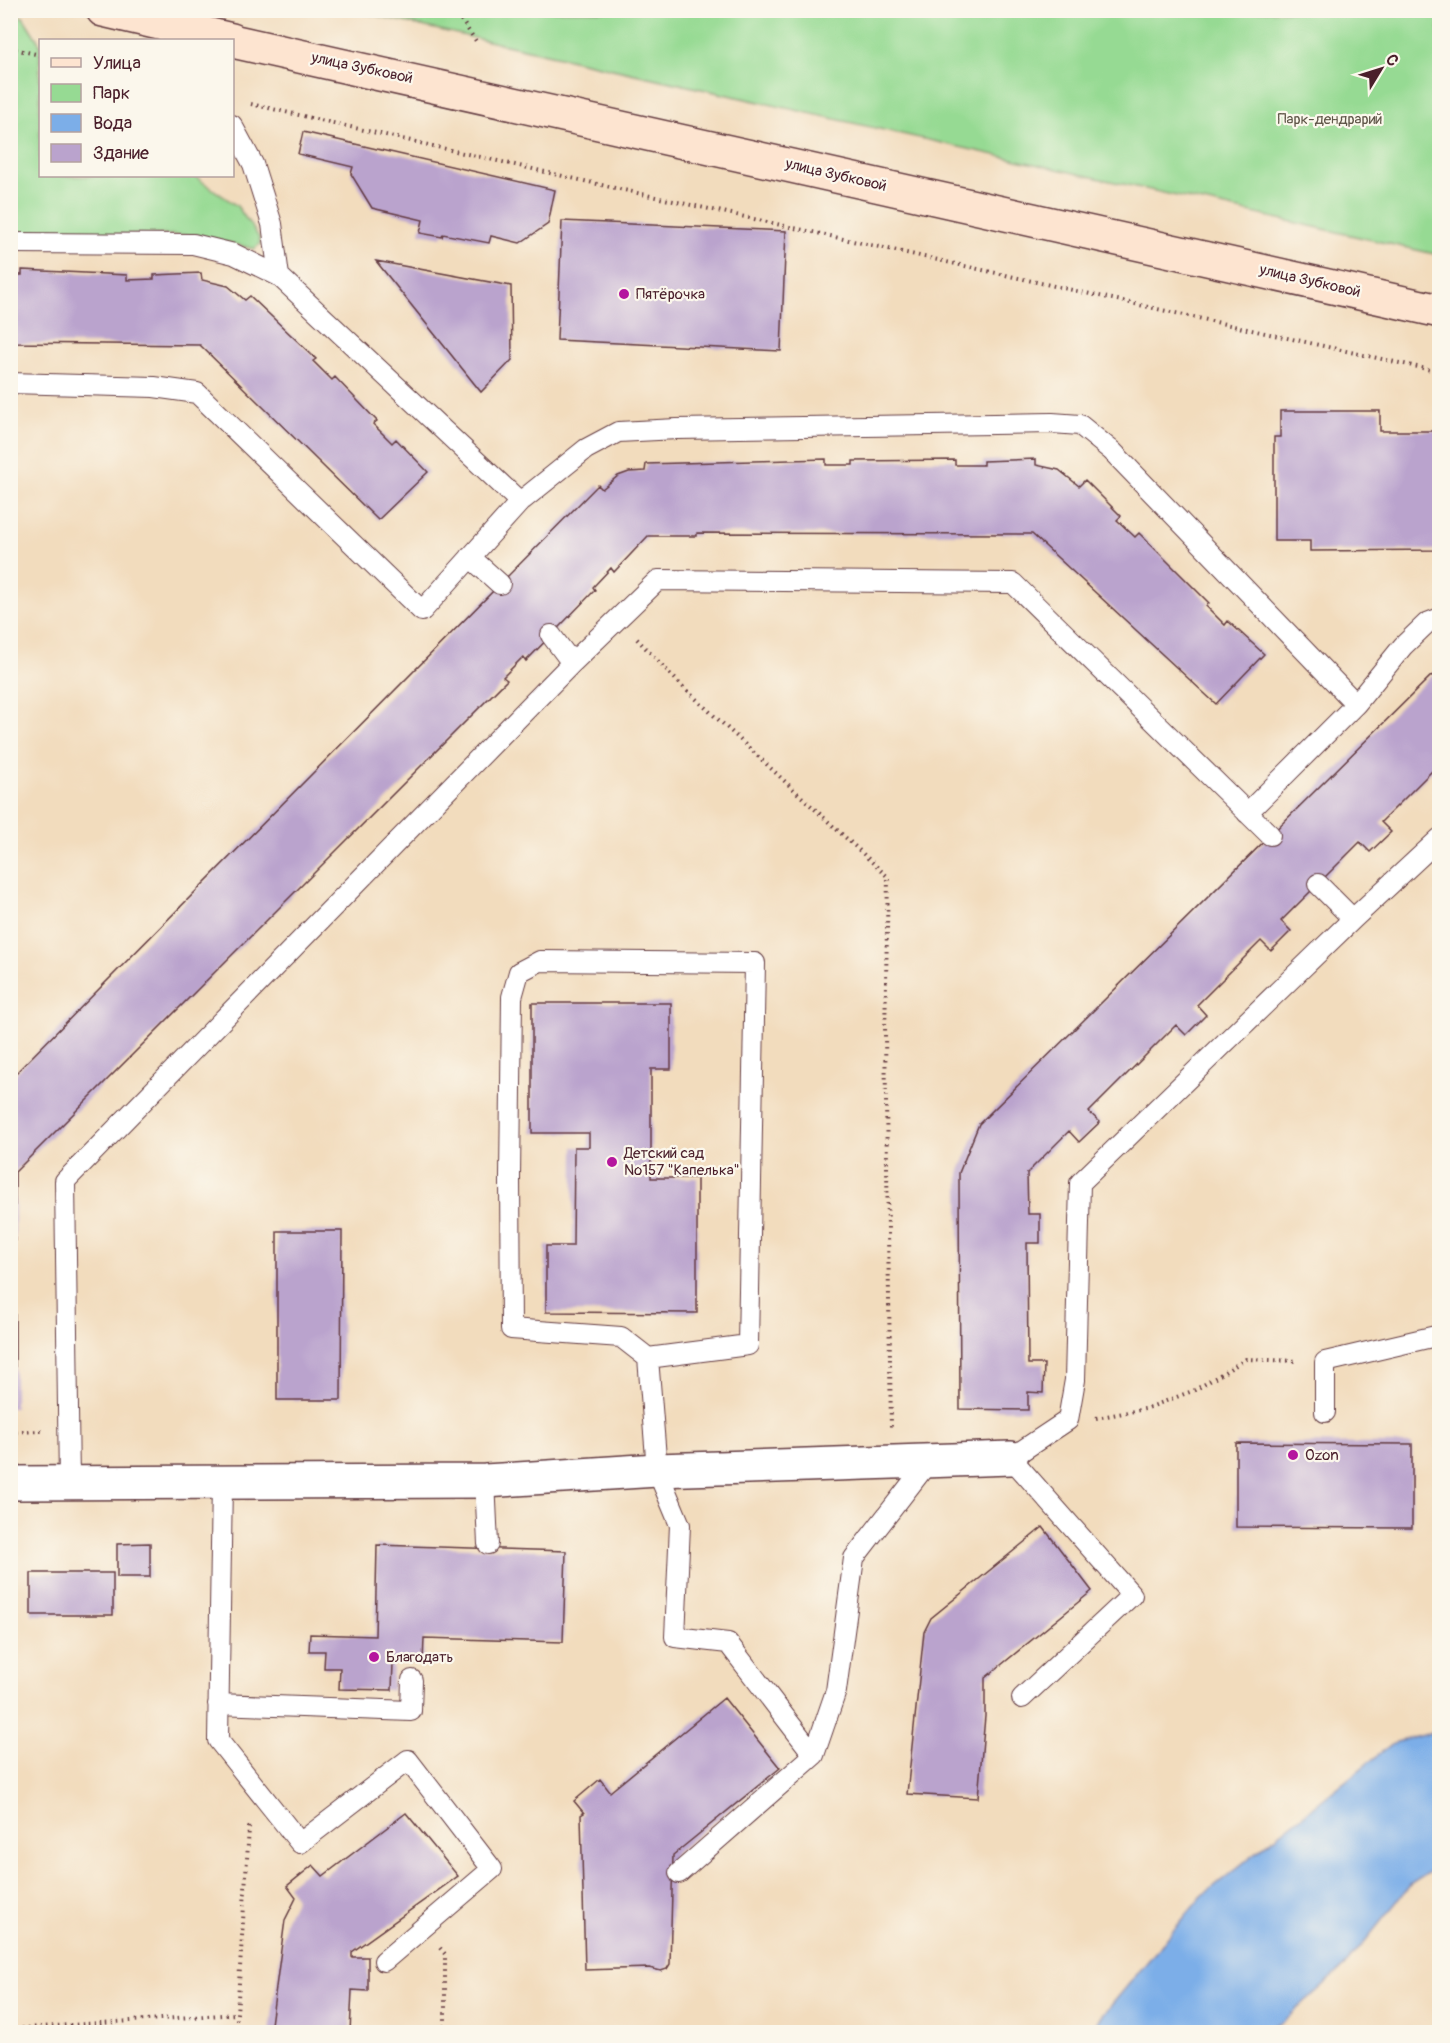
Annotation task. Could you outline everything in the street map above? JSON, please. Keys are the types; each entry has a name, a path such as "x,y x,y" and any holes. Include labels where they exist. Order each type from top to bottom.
{"street":[{"name":"улица Зубковой","path":"102,10 219,39"},
{"name":"улица Зубковой","path":"234,42 1440,310"},
{"path":"10,1483 484,1481 657,1470 1011,1458"}],"lane":[{"path":"234,129 253,164 272,224 279,276"},
{"path":"10,243 193,244 234,254 279,276 520,502"},
{"path":"10,383 154,387 197,393 422,611 520,502 586,449 618,432 894,425 1052,423 1080,425 1112,451 1356,704"},
{"path":"470,558 500,584"},
{"path":"69,1483 65,1181 572,663 658,580 1013,583 1270,835"},
{"path":"1247,813 1356,704 1403,646 1426,623 1440,618"},
{"path":"551,635 572,663"},
{"path":"1022,1698 1132,1595 1011,1458 1068,1420 1075,1380 1080,1183 1440,838"},
{"path":"1318,884 1353,919"},
{"path":"648,1358 748,1345 755,963 540,961 519,972 512,997 511,1329 621,1337 648,1358 657,1470 680,1525 675,1637 728,1644 813,1755"},
{"path":"1325,1412 1325,1362 1440,1335"},
{"path":"679,1872 813,1755 836,1691 854,1557 929,1461"},
{"path":"484,1481 488,1544"},
{"path":"222,1482 218,1740 300,1843 408,1760 492,1869 384,1961"},
{"path":"218,1704 411,1711 412,1680"}],"path":[{"path":"454,10 476,41"},
{"path":"10,48 39,55"},
{"path":"244,102 606,186 1440,372"},
{"path":"618,619 681,685 888,877 885,1034 891,1463"},
{"path":"1068,1420 1090,1419 1145,1409 1195,1390 1246,1359 1325,1362"},
{"path":"237,2032 249,1828 271,1808"},
{"path":"423,1928 445,1954 446,2032"},
{"path":"10,2029 237,2014"}],"green space":[{"name":"Парк-дендрарий","path":"355,11 1439,11 1439,255"},
{"path":"11,14 23,17 39,42 39,177 195,177 237,206 259,237 260,244 254,249 197,235 11,234"}],"water":[{"path":"1439,1731 1439,1866 1411,1884 1345,1966 1281,2023 1260,2032 1089,2032 1202,1896 1393,1743"}],"building":[{"path":"303,132 555,190 548,224 520,243 491,236 489,243 443,234 442,237 420,233 423,220 372,208 351,174 353,167 298,154"},
{"path":"562,221 786,231 781,351 557,340"},
{"path":"376,261 511,286 512,360 481,392"},
{"path":"22,270 127,275 127,280 154,279 154,275 201,273 202,280 228,286 245,300 250,296 316,359 313,361 332,380 335,377 377,421 373,424 392,443 396,439 428,472 378,520 200,345 10,343 10,275 22,275"},
{"path":"1280,411 1380,411 1380,431 1440,431 1440,550 1310,551 1310,541 1274,541 1274,437 1280,437"},
{"path":"826,459 826,465 853,465 853,461 955,460 955,465 983,465 983,461 1036,459 1036,465 1059,470 1079,486 1085,480 1121,516 1117,520 1135,537 1139,533 1209,603 1206,606 1225,625 1228,621 1264,654 1216,704 1032,534 697,533 697,536 648,536 614,572 611,568 593,587 595,590 526,661 523,657 503,677 507,680 15,1172 15,1408 10,1408 10,1079 598,485 602,489 618,476 629,472 645,471 646,464"},
{"path":"1440,672 1440,763 1381,822 1391,832 1370,852 1360,842 1281,921 1291,931 1271,951 1261,941 1197,1005 1206,1015 1186,1035 1176,1025 1089,1112 1100,1122 1079,1142 1069,1131 1027,1173 1028,1214 1040,1214 1040,1243 1027,1243 1028,1364 1044,1364 1043,1393 1028,1392 1028,1410 960,1409 959,1173 979,1124 1431,676"},
{"name":"Детский сад №157 \"Капелька\"","path":"532,1003 671,1003 671,1069 651,1069 651,1178 697,1178 697,1313 546,1312 546,1246 573,1246 574,1147 589,1147 589,1133 532,1133"},
{"path":"277,1231 342,1231 341,1400 277,1400"},
{"path":"1236,1443 1412,1444 1412,1528 1236,1527"},
{"path":"1043,1527 1092,1591 985,1678 985,1716 978,1798 907,1794 924,1632 931,1618"},
{"path":"150,1543 150,1577 117,1577 117,1544"},
{"path":"377,1545 566,1551 563,1642 424,1638 423,1663 393,1663 392,1690 339,1689 340,1668 324,1668 325,1651 309,1651 310,1634 375,1636"},
{"path":"31,1573 113,1573 113,1615 31,1615"},
{"path":"724,1698 780,1768 673,1855 670,1964 667,1969 661,1971 649,1968 585,1970 581,1815 584,1813 574,1801 600,1779 610,1792"},
{"path":"406,1813 458,1876 352,1952 352,1957 368,1957 368,1991 352,1990 350,2032 270,2032 285,1920 296,1898 287,1886 313,1865 323,1876"}],"place":[{"name":"Пятёрочка","path":"624,294"},
{"name":"Детский сад №157 \"Капелька\"","path":"612,1162"},
{"name":"Ozon","path":"1293,1455"},
{"name":"Благодать","path":"374,1657"}]}
